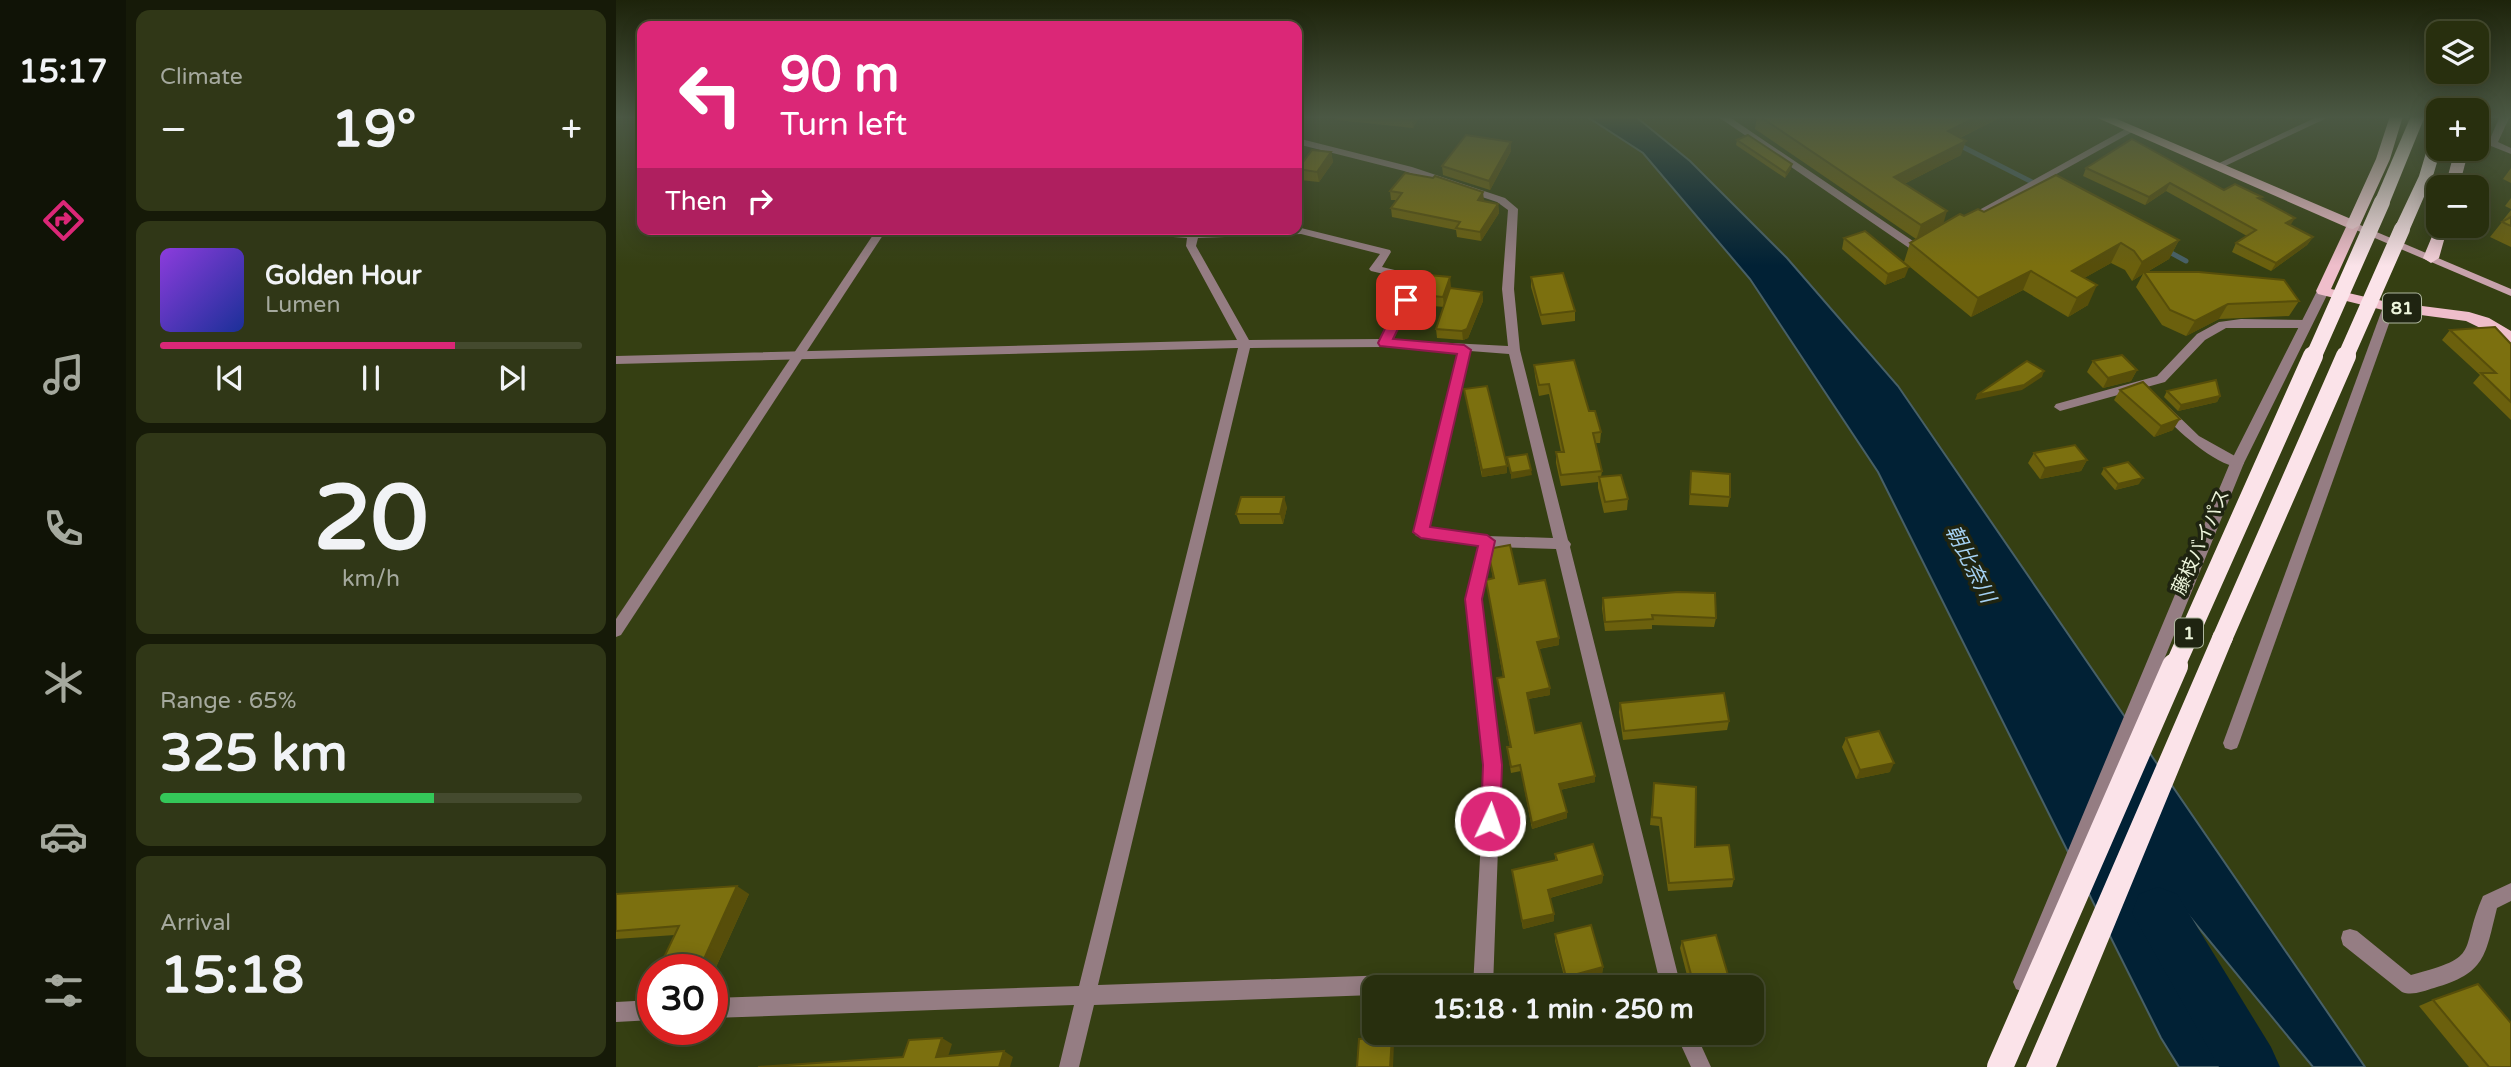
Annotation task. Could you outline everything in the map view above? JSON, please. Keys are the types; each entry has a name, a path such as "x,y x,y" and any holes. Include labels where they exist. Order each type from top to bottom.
{"highway":[{"path":"2353,225 2380,166"},
{"name":"藤枝バイパス","path":"2000,1067 2060,924 2397,166"},
{"name":"1","path":"2041,1067 2217,652 2429,166"},
{"path":"2431,258 2437,238"}],"main road":[{"path":"2218,166 2511,293"},
{"path":"2323,291 2353,225"},
{"name":"81","path":"2323,291 2389,307 2467,314 2483,318 2511,338"}],"street":[{"path":"1395,166 1501,200 1513,209 1508,289 1514,350 1564,544 1668,975"},
{"path":"1795,166 1916,247 1940,234"},
{"path":"1951,228 2065,166"},
{"path":"1302,231 1386,252 1375,269 1416,278 1385,343"},
{"path":"616,631 878,235"},
{"path":"1069,1067 1245,344 1191,246 1193,235"},
{"path":"1988,1067 2236,463 2323,291"},
{"path":"2231,743 2389,307"},
{"path":"2060,407 2149,394 2201,337 2223,325 2306,324"},
{"path":"616,360 1245,344 1385,343 1464,350 1514,350"},
{"path":"1464,350 1421,532 1487,541 1564,544"},
{"path":"2149,394 2194,439 2236,463"},
{"path":"1484,975 1493,765 1474,599 1487,541"},
{"path":"2350,938 2409,985 2460,972 2475,957 2489,902 2511,892"},
{"path":"728,1007 1362,986"},
{"path":"616,1012 637,1011"},
{"path":"1691,1045 1701,1067"}],"water":[{"path":"1654,166 1695,166 1787,258 1898,386 2365,1067 2313,1067 2181,906 2188,1002 2235,1067 2179,1067 2161,1038 1878,472 1750,279"}],"building":[{"path":"1302,166 1321,166 1317,172 1302,170"},
{"path":"1442,166 1498,166 1489,181"},
{"path":"1775,166 1791,166 1786,173"},
{"path":"1833,166 1916,166 1894,177 1947,211 1921,225"},
{"path":"2090,166 2180,166 2224,190 2235,184 2262,197 2258,198 2295,218 2286,223 2313,237 2276,263 2236,243 2256,230 2170,183 2149,197 2086,168"},
{"path":"1405,173 1433,178 1435,176 1483,192 1478,200 1498,204 1480,232 1456,228 1460,222 1391,208 1402,193 1390,191"},
{"path":"2056,175 2179,240 2142,262 2134,251 2121,243 2072,271 2097,285 2077,298 2031,271 1978,298 1910,243 1960,214 1964,216 1978,209 1984,212"},
{"path":"2511,217 2511,226 2502,222"},
{"path":"1865,231 1909,267 1888,274 1844,238"},
{"path":"2144,272 2199,272 2284,280 2299,301 2228,304 2195,321 2170,310"},
{"path":"1563,273 1575,311 1541,315 1531,277"},
{"path":"1428,275 1450,277 1443,297 1421,295"},
{"path":"1450,288 1482,292 1467,329 1462,331 1436,329"},
{"path":"2495,327 2511,344 2511,402 2481,373 2496,373 2450,330"},
{"path":"2122,355 2137,370 2108,378 2093,361"},
{"path":"1574,360 1589,411 1595,411 1601,432 1593,433 1602,471 1561,475 1556,452 1564,452 1549,384 1539,385 1534,365"},
{"path":"2027,361 2044,371 2024,385 1977,395"},
{"path":"2216,380 2220,396 2181,405 2167,391"},
{"path":"2143,382 2180,419 2161,426 2120,390"},
{"path":"1487,386 1507,466 1482,470 1464,389"},
{"path":"2075,445 2087,460 2045,468 2034,453"},
{"path":"1527,454 1531,470 1511,473 1507,457"},
{"path":"2128,462 2143,478 2118,484 2104,468"},
{"path":"1691,471 1730,474 1730,497 1690,494"},
{"path":"1621,475 1628,499 1605,502 1599,477"},
{"path":"1241,497 1284,497 1280,514 1236,514"},
{"path":"1510,545 1519,584 1545,580 1559,638 1537,642 1550,688 1527,693 1535,733 1581,723 1595,776 1559,784 1567,812 1532,823 1520,765 1511,767 1507,747 1511,747 1497,678 1504,677 1486,580 1494,578 1490,561 1493,548"},
{"path":"1678,592 1715,593 1716,618 1652,615 1653,619 1605,622 1603,598"},
{"path":"1724,693 1729,721 1624,731 1620,703"},
{"path":"1879,731 1894,763 1860,770 1846,738"},
{"path":"1654,783 1696,787 1695,847 1729,845 1734,879 1669,883 1661,818 1652,817"},
{"path":"1593,844 1603,875 1548,890 1554,914 1522,921 1512,870 1557,860 1555,854"},
{"path":"737,886 706,954 666,954 679,926 616,931 616,894"},
{"path":"1591,925 1603,967 1565,975 1555,934"},
{"path":"1716,935 1728,975 1691,975 1682,941"},
{"path":"2478,984 2511,1023 2511,1067 2489,1067 2433,1000"},
{"path":"942,1038 936,1057 1004,1051 999,1067 758,1067 903,1057 909,1040"},
{"path":"1359,1039 1362,1039 1362,1045 1391,1045 1390,1067 1357,1067"}],"waterway":[{"path":"2000,166 2038,185"},
{"path":"2164,249 2186,261"},
{"name":"朝比奈川","path":"2158,913 2251,1067"}],"route":[{"path":"1406,300 1385,343 1464,350 1421,532 1487,541 1474,599 1493,765 1490,821"}]}
